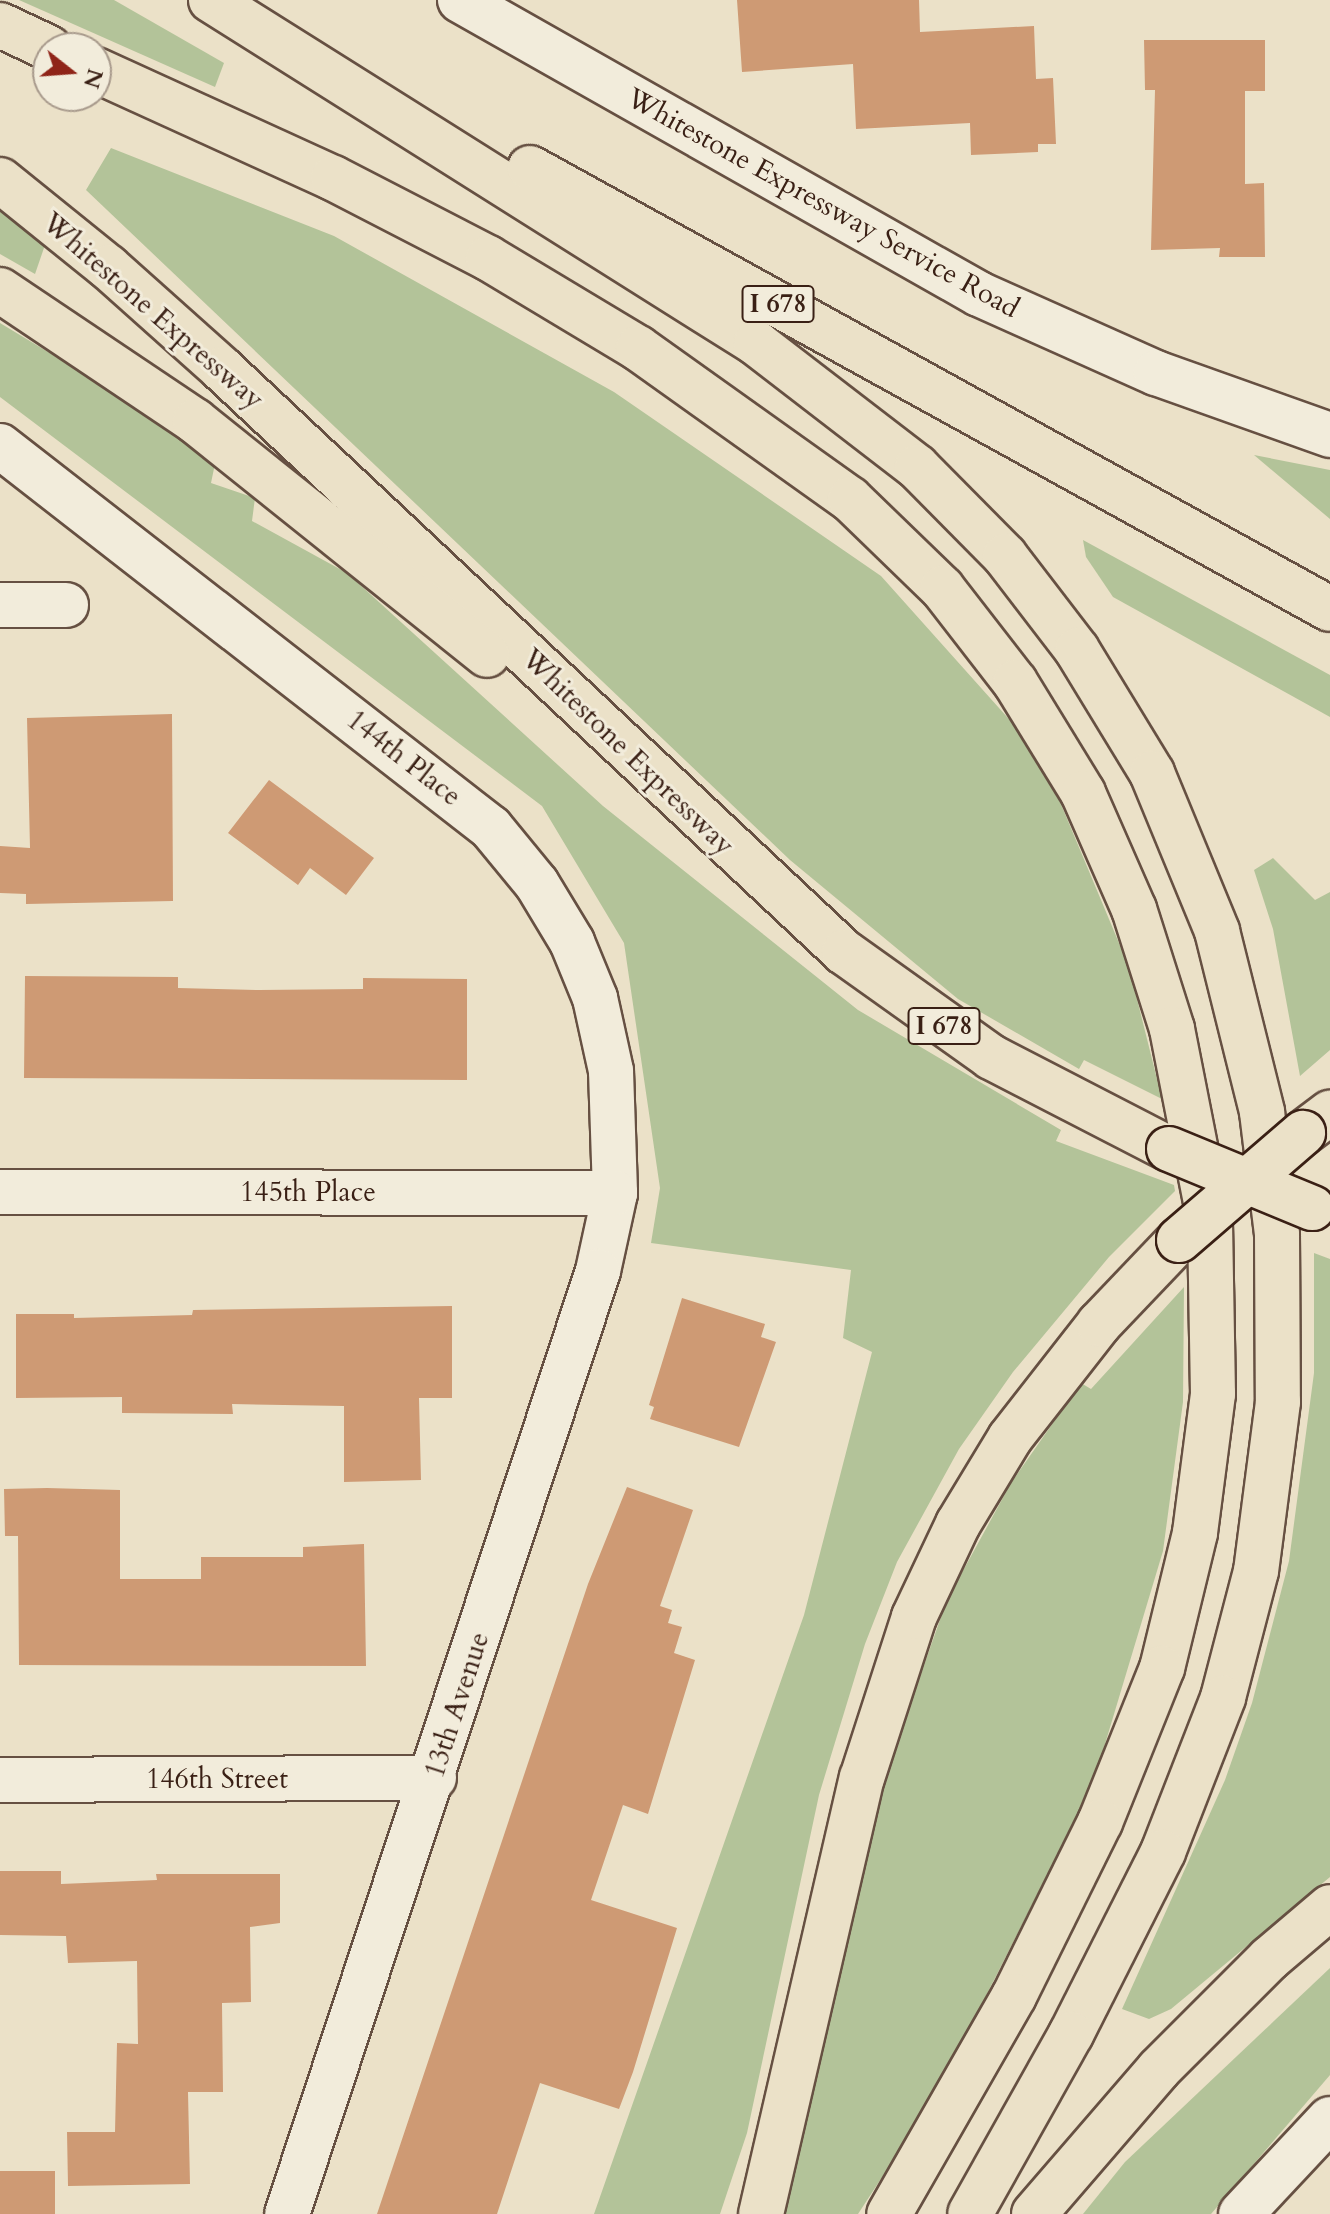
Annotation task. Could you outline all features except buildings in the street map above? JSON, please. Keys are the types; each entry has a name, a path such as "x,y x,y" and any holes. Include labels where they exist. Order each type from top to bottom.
{"highway":[{"path":"211,0 746,336 917,467 1005,556 1077,650 1162,793 1217,931 1262,1112 1277,1235 1278,1402 1256,1571 1223,1698 1163,1852 1071,2034 970,2214"},
{"name":"I 678","path":"225,0 1330,609"},
{"path":"0,25 32,40"},
{"path":"112,77 333,178 488,258 651,357 850,499 942,588 1015,682 1076,781 1134,909 1172,1029 1210,1223 1213,1382 1195,1533 1162,1668 1105,1809 1014,1996 889,2214"},
{"name":"Whitestone Expressway","path":"0,180 108,267 222,369 744,863 844,952 953,1032 1065,1099 1169,1149 1321,1211"},
{"path":"0,290 96,351 260,471 744,863"},
{"path":"761,2214 856,1799 914,1617 958,1524 1010,1438 1091,1334 1179,1240 1316,1123"},
{"path":"1034,2214 1177,2050 1330,1907"}],"street":[{"name":"Whitestone Expressway Service Road","path":"460,0 979,294 1156,373 1330,435"},
{"name":"144th Place","path":"0,446 442,786 491,828 519,861 572,942 595,998 611,1071 615,1193"},
{"path":"0,605 66,605"},
{"name":"145th Place","path":"0,1192 615,1193"},
{"name":"13th Avenue","path":"287,2214 434,1778 598,1271 615,1193"},
{"name":"146th Street","path":"0,1780 434,1778"},
{"path":"1241,2214 1330,2119"}],"green space":[{"path":"19,0 114,0 224,63 215,87 112,41 112,32 91,32"},
{"path":"111,148 334,236 614,392 881,576 1040,754 1129,967 1162,1099 1084,1060 1079,1069 958,999 790,860 86,190"},
{"path":"0,206 46,242 35,274 0,254"},
{"path":"0,323 217,454 211,483 255,498 252,521 347,573 603,806 858,1010 1061,1130 1056,1141 1174,1185 1175,1191 1109,1257 1013,1372 959,1449 897,1562 865,1644 819,1795 747,2133 720,2214 594,2214 804,1615 872,1352 843,1338 851,1270 651,1243 660,1188 624,943 542,806 0,397"},
{"path":"1254,455 1330,470 1330,519"},
{"path":"1083,540 1330,675 1330,717 1113,597 1086,557"},
{"path":"1273,858 1315,900 1330,892 1330,1050 1300,1076 1273,929 1254,870"},
{"path":"1314,1253 1330,1259 1330,1877 1171,2009 1149,2019 1122,2009 1225,1780 1252,1703 1289,1561 1314,1373"},
{"path":"1184,1287 1183,1402 1163,1551 1093,1784 937,2093 858,2214 782,2214 887,1770 947,1600 1011,1483 1081,1383 1091,1389"},
{"path":"1330,1968 1330,2075 1211,2214 1083,2214 1125,2162"}]}
